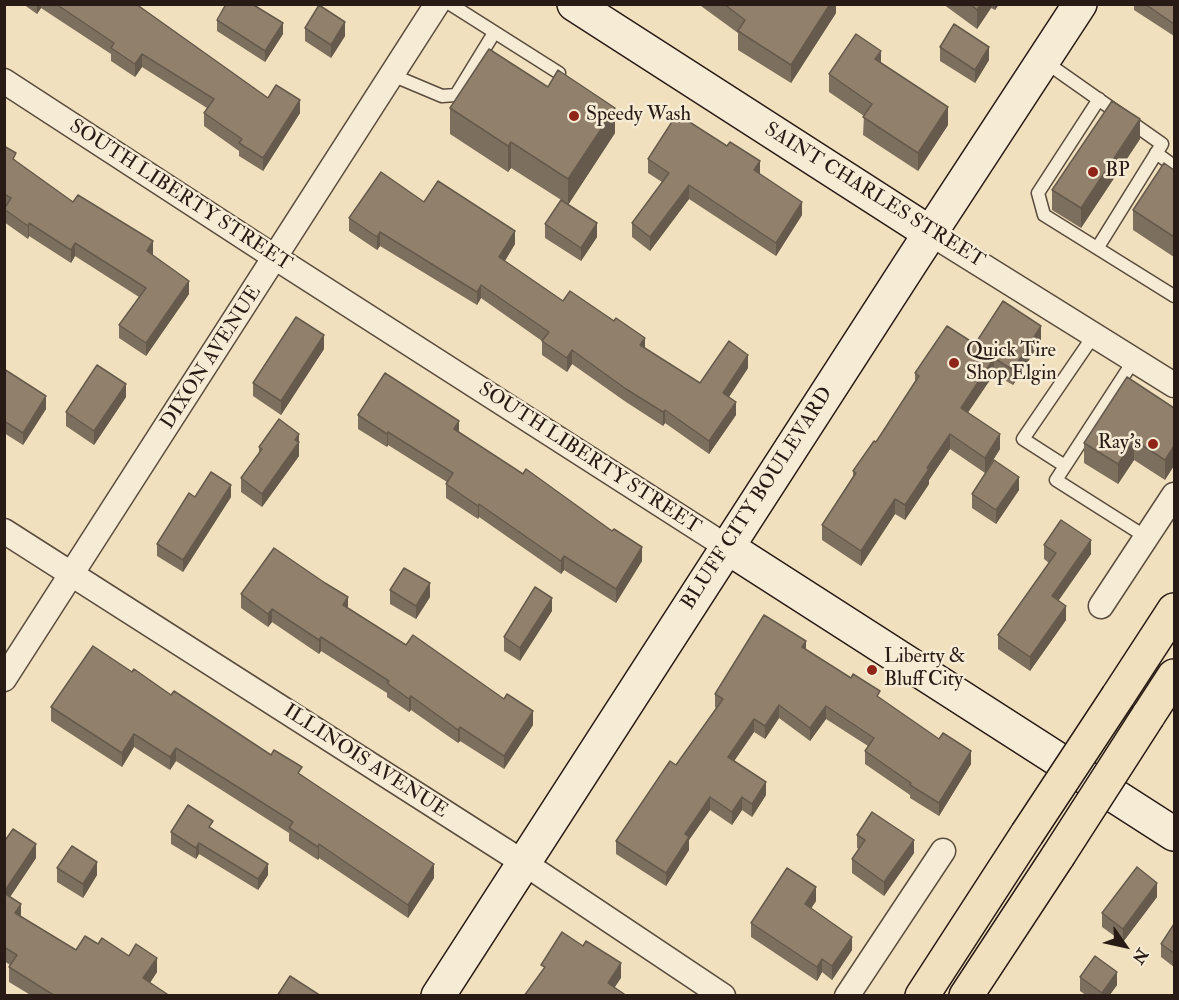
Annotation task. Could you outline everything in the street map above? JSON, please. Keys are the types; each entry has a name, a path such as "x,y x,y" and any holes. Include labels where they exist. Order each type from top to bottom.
{"highway":[{"path":"922,996 1174,609"},
{"path":"966,996 1174,676"}],"main road":[{"name":"SAINT CHARLES STREET","path":"574,4 930,233"},
{"name":"BLUFF CITY BOULEVARD","path":"438,996 1080,4"},
{"name":"SOUTH LIBERTY STREET","path":"727,547 1174,834"}],"street":[{"name":"DIXON AVENUE","path":"4,679 73,575 437,4"},
{"name":"SOUTH LIBERTY STREET","path":"4,81 727,547"},
{"name":"SAINT CHARLES STREET","path":"930,233 1174,385"},
{"path":"1101,606 1174,495"},
{"name":"ILLINOIS AVENUE","path":"4,531 524,863 723,996"},
{"path":"847,996 943,851"}],"lane":[{"path":"450,4 559,73"},
{"path":"392,75 442,96 456,95 494,33"},
{"path":"1043,60 1162,144 1098,247"},
{"path":"1099,99 1038,193 1044,215 1174,296"},
{"path":"1156,153 1174,166"},
{"path":"1065,466 1023,439 1094,335"},
{"path":"1134,360 1056,480 1146,537"}],"building":[{"path":"56,4 136,4 268,98 276,85 300,100 263,158 239,143 242,139 204,113 214,99 142,54 135,64 111,48 114,43"},
{"path":"226,4 252,4 283,23 265,51 217,20"},
{"path":"724,4 830,4 791,65 738,31 745,20"},
{"path":"970,4 981,4 977,10"},
{"path":"1145,4 1174,4 1174,24"},
{"path":"319,5 345,22 331,45 305,28"},
{"path":"954,24 989,47 975,70 940,47"},
{"path":"856,34 881,51 875,59 948,107 918,153 863,117 872,104 829,74"},
{"path":"489,49 548,87 558,70 615,108 568,179 511,142 508,146 450,108"},
{"path":"1112,101 1140,119 1081,208 1052,190"},
{"path":"677,114 727,146 730,142 760,161 754,170 802,202 776,243 689,185 650,237 632,223 669,173 648,159"},
{"path":"4,146 16,153 13,159 73,202 78,195 153,241 147,251 189,281 146,343 119,325 146,288 75,243 71,250 29,223 28,226 4,209 11,198 4,194"},
{"path":"1164,163 1174,170 1174,237 1133,210"},
{"path":"381,172 424,202 438,181 515,231 499,257 563,301 570,291 614,321 616,318 645,338 640,345 700,383 729,341 748,355 723,393 736,402 709,441 665,410 663,412 626,389 572,350 567,358 542,341 549,332 481,285 477,292 380,232 377,237 349,218"},
{"path":"561,200 597,223 581,248 545,224"},
{"path":"1003,301 1041,326 1013,370 994,358 961,408 1000,434 985,458 950,434 905,505 895,499 861,551 822,525 856,473 853,471 874,441 876,442 919,376 915,373 947,326 975,344"},
{"path":"296,317 324,335 281,401 253,383"},
{"path":"97,365 126,384 94,431 66,412"},
{"path":"4,369 46,396 23,433 4,421"},
{"path":"385,373 459,421 454,429 523,474 526,469 612,531 614,529 642,547 616,589 564,556 561,561 479,504 478,506 446,484 453,473 358,415"},
{"path":"1127,377 1174,408 1174,446 1165,460 1134,440 1118,464 1084,443"},
{"path":"279,419 299,434 295,440 299,442 262,494 241,478 262,449 259,447"},
{"path":"994,460 1019,477 996,510 972,494"},
{"path":"211,472 231,485 183,560 157,544 189,493 195,497"},
{"path":"1061,520 1091,540 1052,596 1066,606 1030,657 998,635 1056,553 1044,545"},
{"path":"274,548 348,597 343,605 406,645 413,635 504,699 507,694 533,711 504,756 460,727 458,730 411,696 409,699 387,683 389,681 321,637 319,640 272,609 268,614 241,594"},
{"path":"404,568 430,583 416,606 390,590"},
{"path":"535,587 552,598 520,648 504,637"},
{"path":"764,615 806,641 802,647 851,678 853,674 880,691 877,696 939,739 943,733 971,751 939,803 910,785 911,783 865,751 874,738 826,706 810,728 779,705 765,726 754,719 728,757 766,782 752,804 742,797 732,812 710,797 685,834 689,837 666,873 616,841 670,761 676,765 723,699 715,694"},
{"path":"93,646 132,672 134,669 171,695 174,691 271,755 274,750 302,767 298,773 434,864 408,905 319,844 318,847 289,828 293,822 176,748 170,757 134,734 122,753 51,707"},
{"path":"188,805 213,821 209,827 268,864 258,879 199,843 196,848 171,832"},
{"path":"872,812 914,840 884,882 852,859 865,840 857,835"},
{"path":"13,829 36,844 4,892 4,842"},
{"path":"72,846 97,862 83,884 57,868"},
{"path":"1137,867 1157,883 1123,929 1102,913"},
{"path":"787,868 816,887 805,904 852,937 832,966 822,959 817,967 751,923"},
{"path":"4,893 21,904 15,913 76,950 85,936 98,944 102,938 129,956 136,944 157,958 143,978 170,996 55,996 9,967 17,955 4,947"},
{"path":"1174,924 1174,953 1161,944"},
{"path":"562,932 583,946 586,941 621,963 608,983 627,996 524,996 545,967 541,965"},
{"path":"1095,956 1117,972 1102,993 1080,977"},
{"path":"290,976 321,996 277,996"}],"place":[{"name":"Speedy Wash","path":"574,116"},
{"name":"BP","path":"1093,172"},
{"name":"Quick Tire Shop Elgin","path":"954,363"},
{"name":"Ray's","path":"1153,444"},
{"name":"Liberty & Bluff City","path":"872,670"}]}
